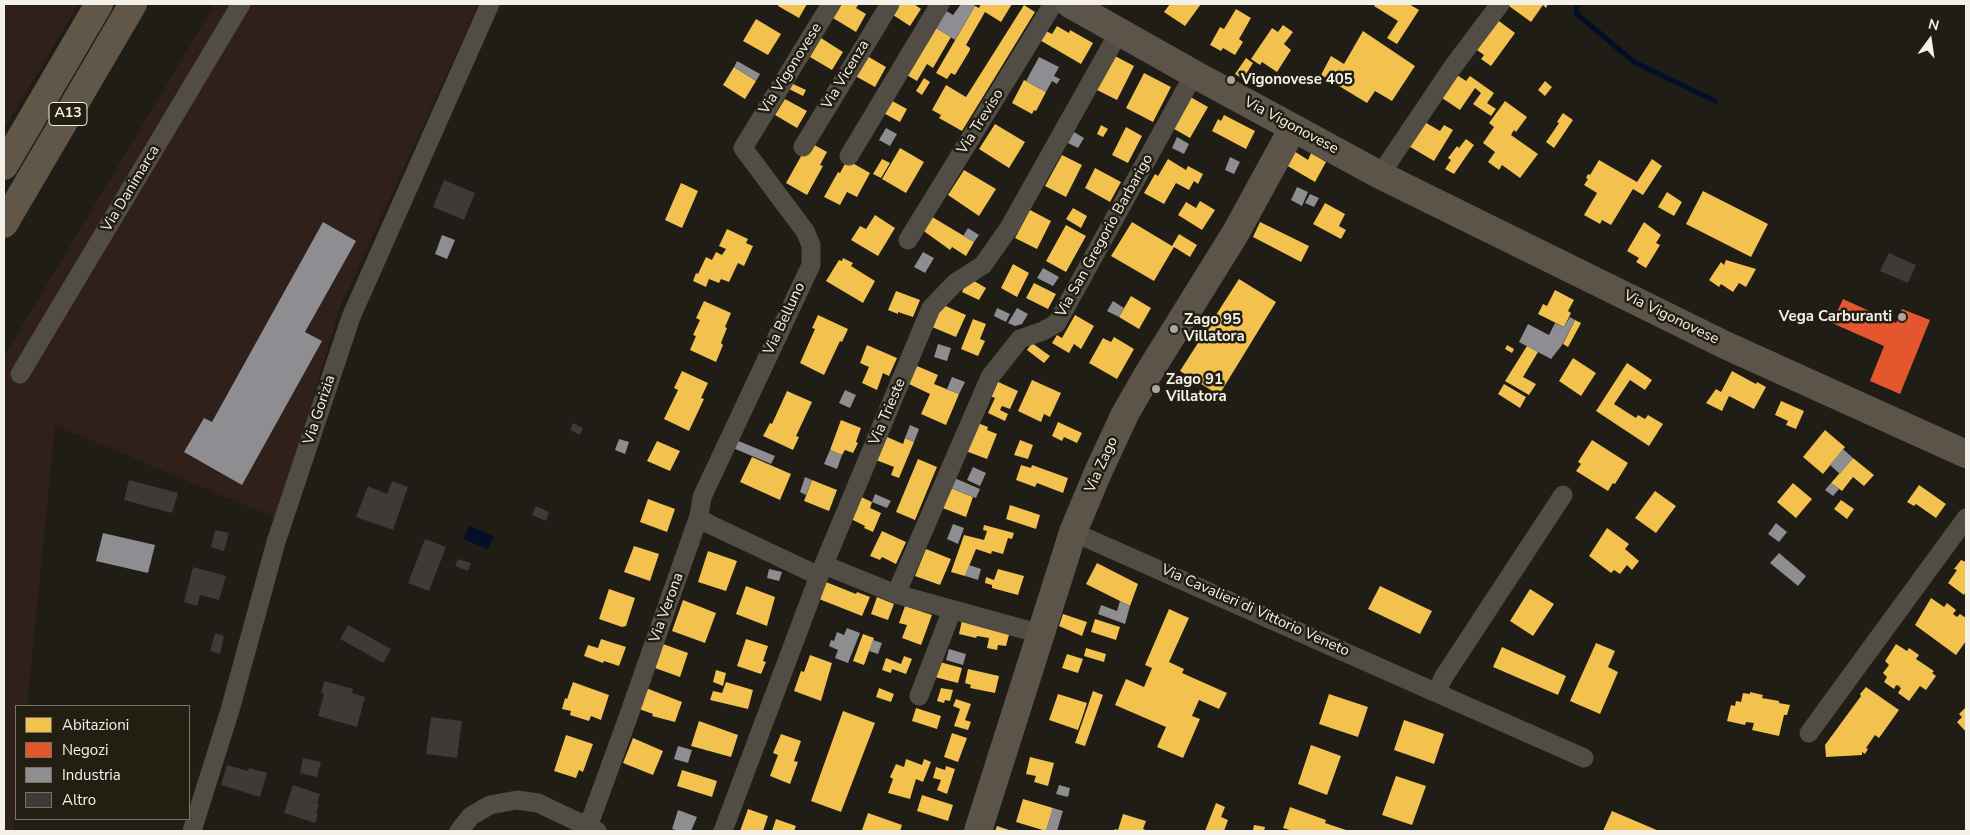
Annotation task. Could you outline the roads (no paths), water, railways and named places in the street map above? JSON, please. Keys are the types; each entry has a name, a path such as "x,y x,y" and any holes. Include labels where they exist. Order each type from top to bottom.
{"highway":[{"name":"A13","path":"4,166 99,4"},
{"name":"A13","path":"4,224 133,4"}],"main road":[{"name":"Via Vigonovese","path":"1070,4 1380,175 1725,345 1966,454"},
{"name":"Via Zago","path":"978,831 1073,532 1099,470 1148,374 1234,234 1294,128"}],"street":[{"name":"Via Danimarca","path":"20,374 241,4"},
{"name":"Via Gorizia","path":"192,831 230,710 276,542 351,318 490,4"},
{"name":"Via Vigonovese","path":"747,141 831,4"},
{"name":"Via Vicenza","path":"803,147 890,4"},
{"path":"849,156 940,4"},
{"name":"Via Treviso","path":"908,240 1053,4"},
{"path":"1380,175 1452,68 1500,4"},
{"name":"Via Trieste","path":"722,831 822,571 931,308 955,284 982,266 1008,228 1119,32"},
{"name":"Via San Gregorio Barbarigo","path":"896,594 990,377 1020,339 1043,331 1057,323 1194,74"},
{"name":"Via Belluno","path":"699,516 702,497 811,264 811,246 805,232 747,141"},
{"path":"1437,692 1443,678 1563,496"},
{"path":"699,516 708,524 822,571 896,594 1040,634"},
{"name":"Via Verona","path":"592,829 592,816 699,516"},
{"path":"1809,733 1966,518"},
{"name":"Via Cavalieri di Vittorio Veneto","path":"1073,532 1584,758"},
{"path":"919,696 952,610"},
{"path":"459,831 471,816 490,805 517,800 538,803 592,829"}],"water":[{"path":"469,526 494,536 488,549 463,539"}],"waterway":[{"path":"1578,4 1576,8 1577,14 1634,62 1715,101"}],"place":[{"name":"Vigonovese 405","path":"1231,80"},
{"name":"Vega Carburanti","path":"1902,317"},
{"name":"Zago 95 Villatora","path":"1174,329"},
{"name":"Zago 91 Villatora","path":"1156,389"}]}
